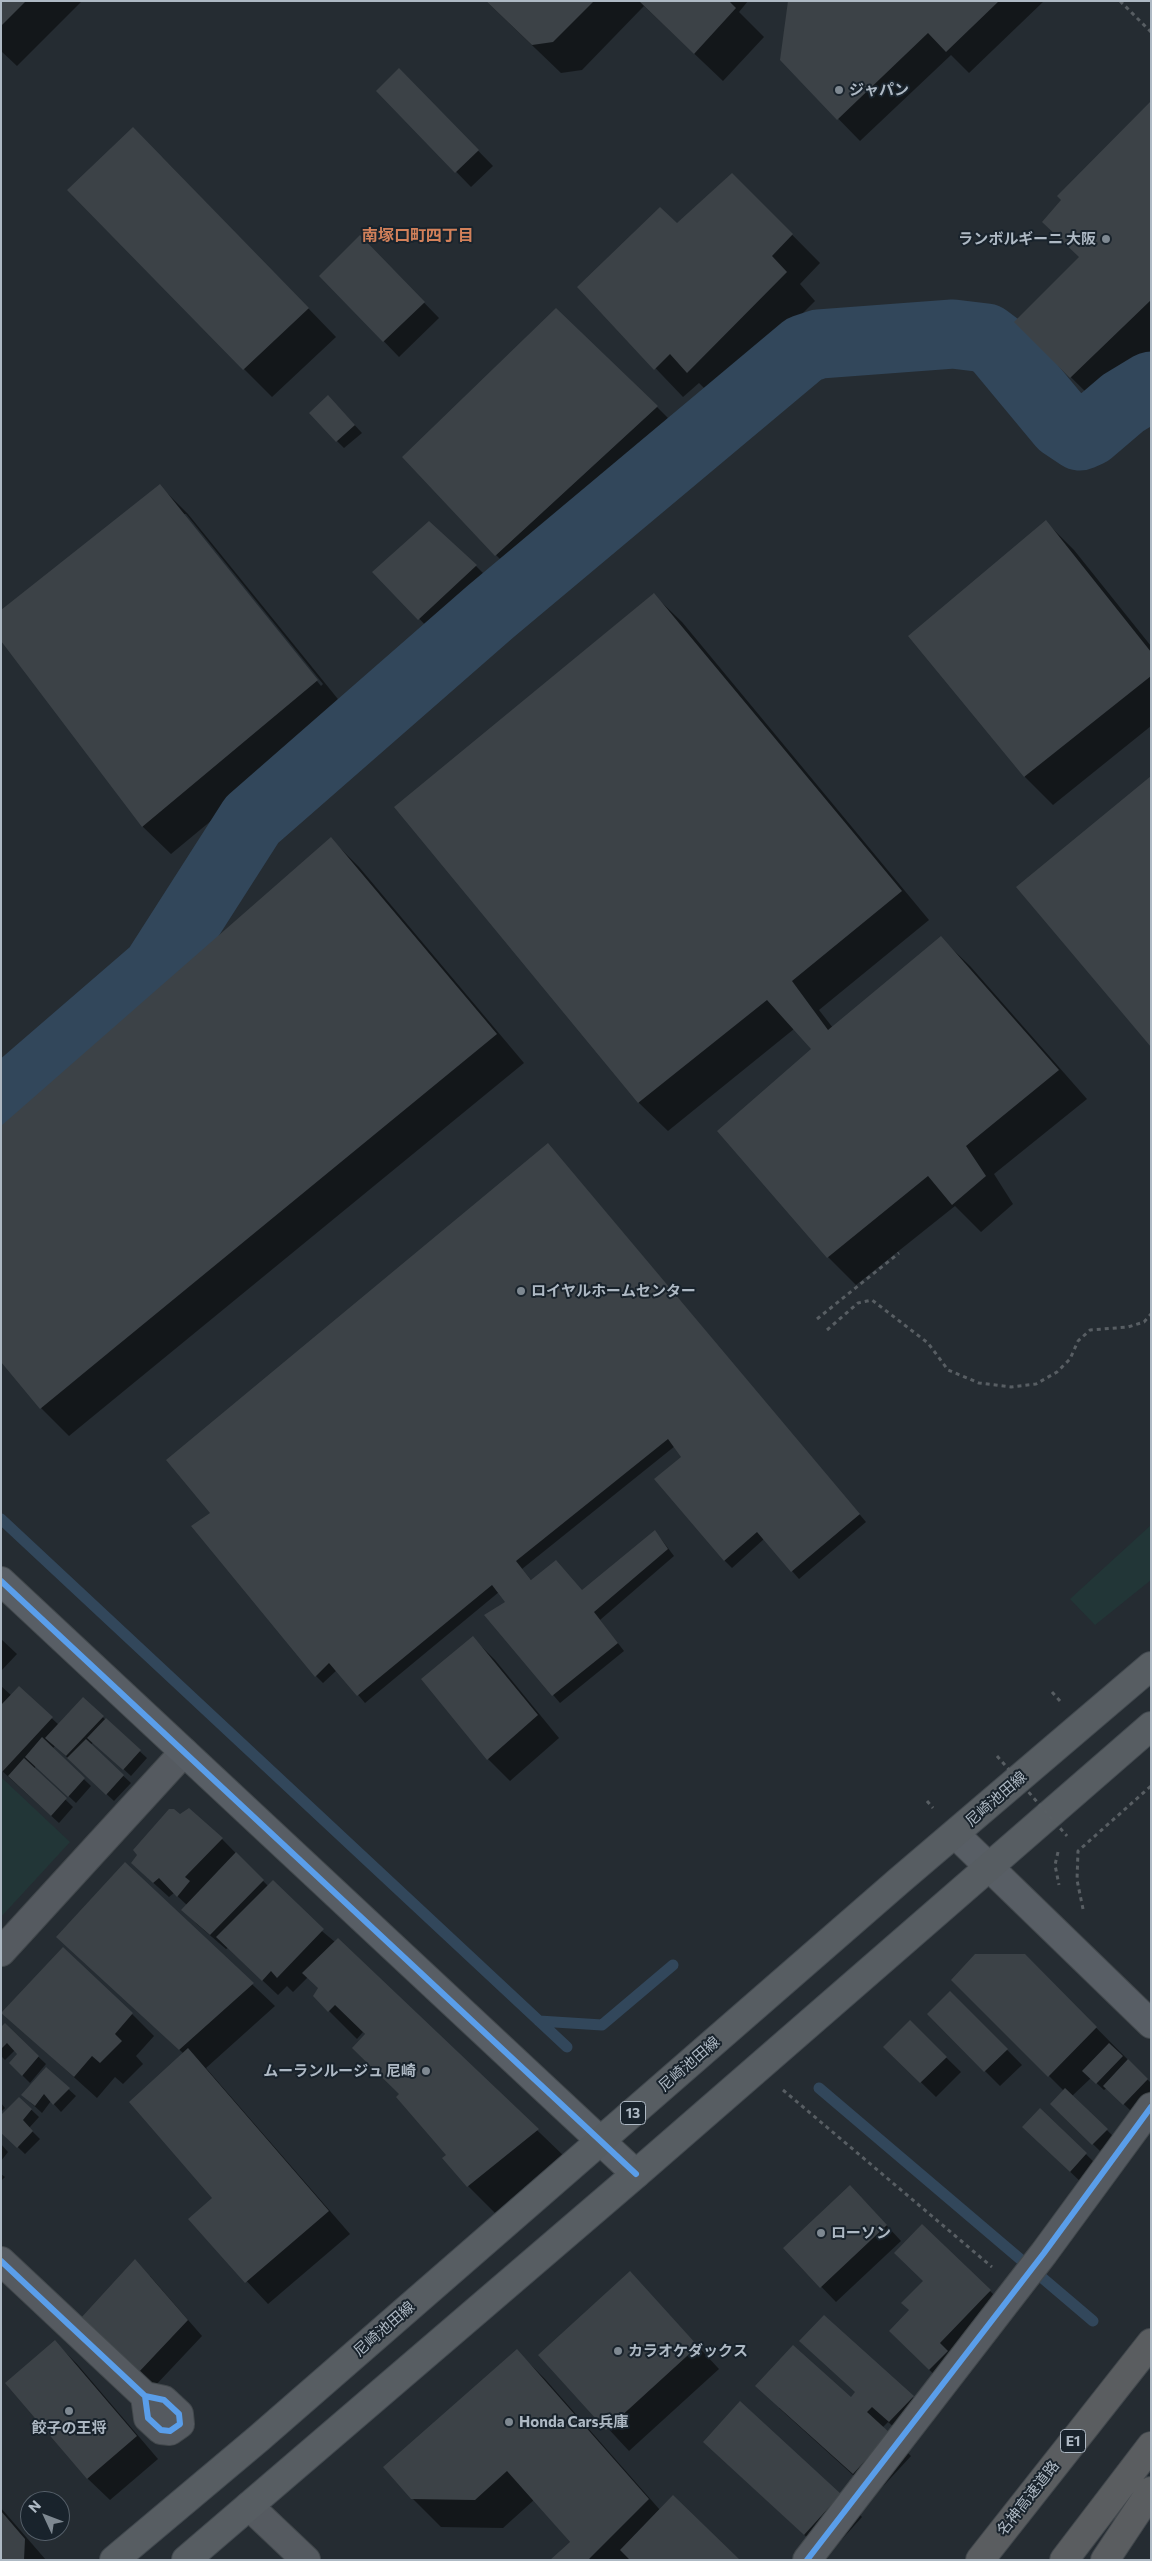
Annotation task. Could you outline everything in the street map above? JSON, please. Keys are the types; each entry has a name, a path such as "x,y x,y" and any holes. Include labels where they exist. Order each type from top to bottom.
{"highway":[{"name":"名神高速道路","path":"988,2550 1151,2343"},
{"path":"1064,2560 1151,2446"},
{"path":"1106,2560 1151,2491"},
{"name":"E1","path":"975,2560 988,2550"}],"main road":[{"name":"尼崎池田線","path":"114,2560 258,2439 1151,1666"},
{"path":"186,2560 636,2174 1151,1726"}],"street":[{"path":"1,1581 636,2174"},
{"path":"1,1952 184,1752"},
{"path":"955,1834 1151,2024"},
{"path":"808,2560 1040,2258 1151,2107"},
{"path":"1,2262 145,2396"},
{"path":"249,2506 306,2560"}],"path":[{"path":"1120,1 1151,32"},
{"path":"816,1319 898,1253"},
{"path":"827,1330 858,1303 872,1300 928,1342 948,1370 979,1383 1011,1387 1036,1384 1057,1372 1070,1358 1078,1341 1090,1330 1128,1327 1144,1322 1151,1314"},
{"path":"997,1756 1067,1836 1063,1842"},
{"path":"1083,1910 1077,1880 1078,1851 1151,1786"},
{"path":"1060,1847 1055,1865 1056,1880 1063,1893"},
{"path":"757,2069 1019,2285"}],"green space":[{"path":"1151,1525 1151,1580 1095,1625 1070,1599"},
{"path":"1,1777 70,1842 1,1917"}],"building":[{"path":"1,1 26,1 1,26"},
{"path":"486,1 594,1 553,42 532,45"},
{"path":"639,1 729,1 736,8 694,54"},
{"name":"ジャパン","path":"788,1 999,1 946,52 928,33 837,120 780,60"},
{"path":"399,68 479,150 455,173 376,91"},
{"name":"ランボルギーニ 大阪","path":"1151,101 1151,300 1070,378 1014,322 1079,257 1042,222 1061,200 1057,196"},
{"path":"133,127 309,308 243,370 67,190"},
{"path":"732,173 793,234 772,256 787,272 687,373 670,354 654,370 577,287 660,207 677,223"},
{"path":"360,235 425,302 383,342 319,276"},
{"path":"556,308 658,406 495,556 402,457"},
{"path":"328,395 355,425 336,442 309,413"},
{"path":"160,484 318,680 142,827 1,641 1,610"},
{"path":"1046,520 1151,652 1151,676 1024,777 908,636"},
{"path":"429,521 477,565 418,620 372,572"},
{"path":"654,593 902,891 792,981 828,1030 941,936 1059,1070 966,1146 986,1176 952,1205 928,1176 827,1258 717,1131 811,1049 767,1000 638,1103 394,807"},
{"path":"1151,776 1151,1047 1016,887"},
{"path":"331,837 497,1034 40,1409 1,1362 1,1126"},
{"name":"ロイヤルホームセンター","path":"548,1143 860,1514 791,1572 757,1532 724,1561 654,1479 681,1457 668,1439 516,1561 531,1580 556,1560 582,1590 655,1530 668,1549 594,1612 618,1643 552,1696 484,1615 505,1602 492,1585 357,1696 329,1663 315,1677 191,1526 210,1513 166,1460"},
{"path":"473,1636 538,1715 487,1760 421,1679"},
{"path":"19,1686 53,1717 2,1772 1,1705"},
{"path":"83,1697 104,1716 66,1756 45,1738"},
{"path":"106,1718 141,1750 123,1770 87,1738"},
{"path":"42,1737 85,1778 68,1797 25,1757"},
{"path":"86,1739 124,1775 106,1795 67,1758"},
{"path":"24,1758 67,1798 51,1816 8,1776"},
{"path":"189,1808 223,1838 185,1877 190,1881 177,1897 159,1878 153,1883 131,1863 137,1855 133,1850 169,1809 174,1809 180,1814"},
{"path":"236,1852 264,1880 210,1935 181,1910"},
{"path":"125,1862 254,1983 179,2050 56,1937"},
{"path":"273,1880 324,1929 277,1978 271,1971 262,1981 216,1937"},
{"name":"ムーランルージュ 尼崎","path":"338,1938 539,2129 467,2187 442,2158 446,2155 396,2097 399,2094 352,2048 365,2034 335,2005 328,2012 313,1996 318,1988 302,1973"},
{"path":"63,1947 133,2013 115,2034 122,2041 100,2063 92,2056 74,2077 1,2013"},
{"path":"975,1954 1025,1954 1097,2027 1048,2077 951,1980"},
{"path":"950,1991 1008,2049 984,2072 927,2014"},
{"path":"910,2020 947,2057 920,2083 883,2047"},
{"path":"5,2023 39,2056 22,2076 9,2063 17,2054 7,2043 1,2049 1,2027"},
{"path":"1109,2043 1123,2056 1096,2084 1082,2071"},
{"path":"188,2048 329,2211 245,2283 188,2219 212,2198 129,2102"},
{"path":"1128,2059 1148,2079 1123,2105 1103,2086"},
{"path":"46,2067 70,2088 53,2105 44,2094 35,2106 21,2095"},
{"path":"1065,2088 1108,2129 1092,2145 1050,2104"},
{"path":"19,2097 32,2109 23,2120 33,2131 17,2148 1,2133 1,2115"},
{"path":"1040,2108 1087,2153 1070,2172 1022,2127"},
{"path":"850,2185 887,2225 820,2288 783,2248"},
{"path":"922,2224 991,2290 940,2343 948,2351 929,2370 889,2331 909,2310 901,2303 923,2281 894,2253"},
{"path":"135,2259 188,2320 138,2373 80,2319"},
{"name":"カラオケダックス","path":"630,2271 698,2346 606,2430 538,2355"},
{"path":"824,2315 914,2396 889,2422 872,2407 867,2412 890,2433 853,2474 755,2386 793,2345 851,2397 855,2392 799,2341"},
{"path":"55,2340 137,2436 87,2479 5,2383"},
{"path":"517,2349 649,2499 588,2560 550,2560 570,2542 507,2471 475,2500 411,2499 383,2467"},
{"path":"740,2401 841,2494 804,2535 703,2442"},
{"path":"673,2495 740,2560 630,2560 620,2550"},
{"path":"1,2511 20,2533 20,2541 25,2541 24,2560 1,2560"}],"waterway":[{"path":"1,1104 156,970 252,820 490,612 804,349 819,344 953,334 986,338 998,347 1062,424 1080,436 1089,432 1123,403 1151,386"},
{"path":"1,1519 567,2047"},
{"path":"539,2021 602,2025 673,1965"},
{"path":"819,2088 1093,2321"}],"cycle path":[{"path":"1,1581 636,2174"},
{"path":"807,2560 1044,2253 1151,2107"},
{"path":"1,2261 145,2396 164,2400 179,2414 180,2424 170,2431 161,2430 148,2418 145,2396"}],"place":[{"name":"ジャパン","path":"839,90"},
{"name":"ランボルギーニ 大阪","path":"1106,239"},
{"name":"ロイヤルホームセンター","path":"521,1291"},
{"name":"ムーランルージュ 尼崎","path":"426,2071"},
{"name":"ローソン","path":"821,2233"},
{"name":"カラオケダックス","path":"618,2351"},
{"name":"餃子の王将","path":"69,2411"},
{"name":"Honda Cars兵庫","path":"509,2422"}],"district":[{"name":"南塚口町四丁目","path":"418,236"}]}
